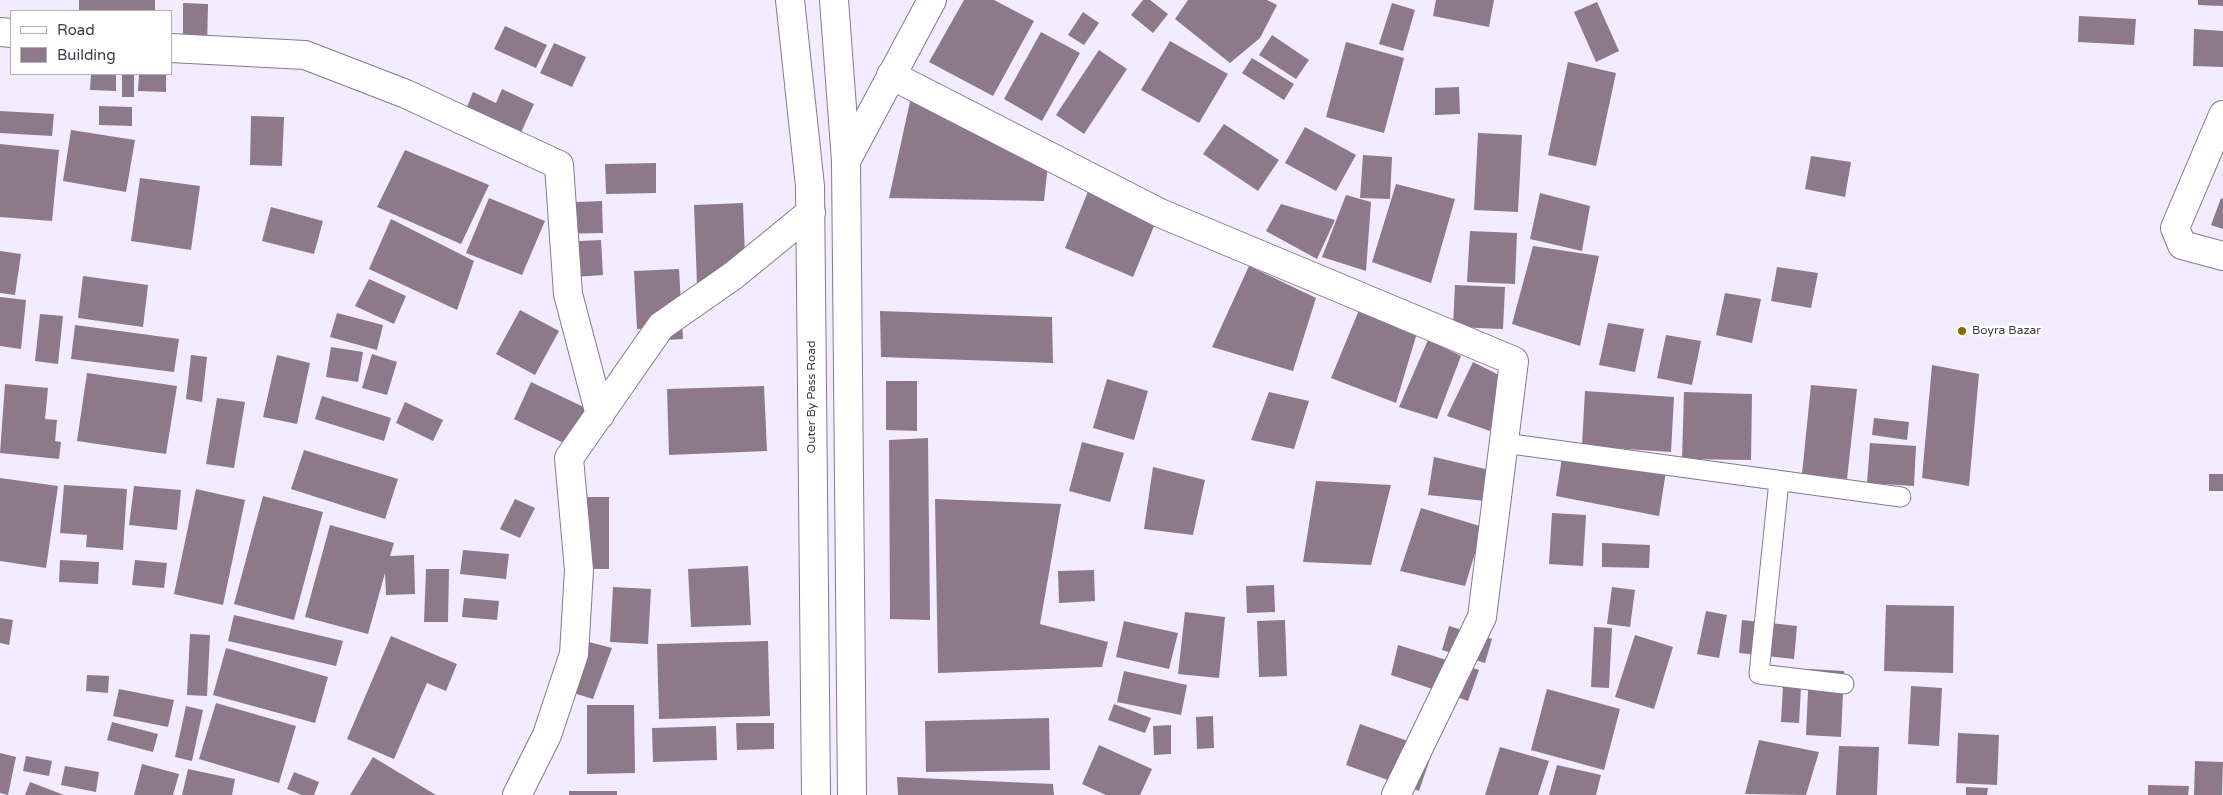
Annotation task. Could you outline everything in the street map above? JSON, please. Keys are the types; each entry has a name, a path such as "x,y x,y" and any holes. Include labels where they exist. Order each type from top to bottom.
{"street":[{"name":"Outer By Pass Road","path":"790,0 810,186 811,212 816,795"},
{"path":"834,0 846,161 852,795"},
{"path":"846,161 932,0"},
{"path":"172,48 305,55 406,94 559,165 568,294 600,415"},
{"path":"891,75 1160,213 1514,361 1482,617 1396,795"},
{"path":"2223,115 2175,228 2182,245 2223,256"},
{"path":"517,795 547,735 574,654 578,570 569,458 661,326 734,275 811,212"}],"lane":[{"path":"1504,443 1901,497"},
{"path":"1779,480 1759,674 1844,684"}],"building":[{"path":"79,0 155,0 155,10 79,10"},
{"path":"964,0 994,0 1034,21 993,96 929,62"},
{"path":"1143,0 1150,0 1168,14 1153,33 1131,15"},
{"path":"1188,0 1267,0 1277,5 1260,38 1230,63 1175,19"},
{"path":"1436,0 1494,0 1489,27 1433,16"},
{"path":"2198,0 2223,0 2223,6 2198,5"},
{"path":"1597,2 1619,51 1596,62 1574,12"},
{"path":"183,3 208,4 207,48 183,47"},
{"path":"1392,3 1415,10 1403,51 1379,44"},
{"path":"1083,12 1099,23 1084,45 1068,35"},
{"path":"2079,16 2136,19 2134,45 2078,42"},
{"path":"505,26 547,45 536,68 494,49"},
{"path":"2194,29 2223,31 2223,67 2193,66"},
{"path":"1041,32 1080,53 1042,121 1004,99"},
{"path":"1272,35 1309,60 1296,79 1259,55"},
{"path":"1170,41 1228,74 1199,123 1141,90"},
{"path":"1346,42 1404,58 1384,133 1326,117"},
{"path":"554,43 586,57 572,87 540,73"},
{"path":"1099,50 1127,69 1084,134 1056,115"},
{"path":"1252,58 1294,84 1284,100 1242,73"},
{"path":"1568,62 1616,73 1596,166 1548,155"},
{"path":"91,75 116,75 116,91 90,90"},
{"path":"122,75 134,75 134,97 122,97"},
{"path":"139,75 166,75 166,92 138,91"},
{"path":"1459,87 1460,114 1435,115 1435,88"},
{"path":"502,89 534,104 519,137 465,112 473,92 496,103"},
{"path":"911,97 1048,164 1044,201 889,198"},
{"path":"99,106 132,107 132,126 99,125"},
{"path":"0,111 54,114 52,136 0,133"},
{"path":"251,116 284,117 282,166 250,165"},
{"path":"1224,124 1279,160 1258,191 1203,154"},
{"path":"1305,127 1356,155 1336,191 1285,163"},
{"path":"71,130 135,140 126,192 63,181"},
{"path":"1478,133 1522,135 1518,212 1474,210"},
{"path":"0,144 59,150 52,221 0,217"},
{"path":"405,150 489,185 461,244 377,207"},
{"path":"1363,155 1392,157 1390,199 1360,198"},
{"path":"1811,156 1851,162 1845,197 1805,189"},
{"path":"656,163 656,193 606,194 605,164"},
{"path":"140,178 200,186 191,250 131,241"},
{"path":"1396,184 1455,199 1431,283 1372,262"},
{"path":"1089,189 1157,219 1133,277 1065,248"},
{"path":"1540,193 1590,206 1582,251 1530,239"},
{"path":"1346,195 1371,202 1366,271 1322,257"},
{"path":"489,198 545,221 522,275 466,253"},
{"path":"2221,198 2223,199 2223,229 2211,225"},
{"path":"602,201 603,233 554,234 553,203"},
{"path":"743,203 746,283 697,285 694,205"},
{"path":"1281,204 1335,220 1317,259 1266,231"},
{"path":"271,207 323,221 314,254 262,241"},
{"path":"391,219 474,261 457,310 369,269"},
{"path":"1470,231 1517,233 1515,284 1467,282"},
{"path":"601,240 603,275 560,278 559,242"},
{"path":"1533,246 1599,256 1580,346 1512,324"},
{"path":"0,251 21,254 15,295 0,293"},
{"path":"1249,266 1316,298 1293,371 1212,347"},
{"path":"1777,267 1818,273 1811,308 1771,301"},
{"path":"679,269 683,339 666,340 665,327 637,329 634,271"},
{"path":"83,276 148,285 143,327 78,318"},
{"path":"369,279 406,296 394,324 355,306"},
{"path":"1455,285 1505,287 1503,329 1453,327"},
{"path":"1725,293 1761,299 1752,343 1716,335"},
{"path":"0,297 26,300 21,349 0,346"},
{"path":"520,310 559,331 535,375 496,354"},
{"path":"1359,310 1417,333 1396,403 1331,378"},
{"path":"880,311 1052,317 1053,363 881,357"},
{"path":"337,313 383,325 377,350 330,337"},
{"path":"40,314 63,316 58,364 35,361"},
{"path":"1608,323 1644,329 1635,372 1599,365"},
{"path":"75,325 179,339 174,372 71,359"},
{"path":"1666,335 1701,341 1692,385 1657,378"},
{"path":"1428,340 1461,356 1437,419 1399,407"},
{"path":"331,347 363,352 358,382 326,377"},
{"path":"372,354 397,362 387,395 362,388"},
{"path":"191,355 207,357 202,402 186,399"},
{"path":"277,355 310,363 297,424 263,417"},
{"path":"1473,362 1503,377 1490,431 1447,416"},
{"path":"1932,365 1979,374 1969,486 1922,478"},
{"path":"87,373 177,386 166,454 77,441"},
{"path":"1107,379 1148,391 1134,440 1093,428"},
{"path":"886,381 917,381 917,431 886,430"},
{"path":"531,382 588,409 570,446 514,419"},
{"path":"5,384 48,388 45,419 57,420 55,441 61,442 59,459 0,453"},
{"path":"1811,385 1857,389 1847,479 1802,474"},
{"path":"764,386 767,451 669,455 667,389"},
{"path":"1585,391 1674,397 1671,452 1582,446"},
{"path":"1269,392 1309,401 1294,449 1251,440"},
{"path":"1684,392 1752,394 1751,460 1682,459"},
{"path":"322,396 391,418 384,441 315,419"},
{"path":"217,398 245,402 234,468 206,464"},
{"path":"405,402 443,420 433,441 396,423"},
{"path":"1874,418 1909,422 1907,440 1872,435"},
{"path":"928,438 930,620 890,619 889,440"},
{"path":"1082,442 1124,453 1110,502 1069,491"},
{"path":"1870,443 1916,446 1914,486 1867,483"},
{"path":"304,450 398,479 385,519 291,489"},
{"path":"1563,451 1667,465 1659,516 1556,496"},
{"path":"1434,457 1494,471 1486,501 1428,495"},
{"path":"1153,467 1205,480 1193,535 1144,529"},
{"path":"2209,474 2223,474 2223,491 2209,491"},
{"path":"0,478 58,486 46,568 0,561"},
{"path":"1316,481 1391,485 1371,565 1303,562"},
{"path":"64,485 127,489 123,550 86,547 87,535 60,533"},
{"path":"134,486 181,490 177,530 129,525"},
{"path":"196,489 245,500 223,605 174,594"},
{"path":"263,496 323,512 294,620 234,604"},
{"path":"575,497 609,497 609,569 575,569"},
{"path":"515,499 535,508 520,538 500,529"},
{"path":"935,499 1061,504 1040,624 1108,642 1102,667 938,673"},
{"path":"1421,508 1483,527 1465,586 1400,571"},
{"path":"1552,513 1586,515 1583,566 1549,564"},
{"path":"330,525 394,543 390,556 414,555 415,594 386,595 385,573 368,634 305,617"},
{"path":"1602,543 1650,545 1649,568 1602,567"},
{"path":"463,550 509,554 506,579 460,574"},
{"path":"60,560 99,562 98,584 59,582"},
{"path":"135,560 167,563 164,588 132,585"},
{"path":"748,566 751,625 691,627 688,569"},
{"path":"426,569 449,569 448,622 424,622"},
{"path":"1094,570 1095,601 1059,603 1058,571"},
{"path":"1274,585 1275,612 1247,613 1246,586"},
{"path":"613,587 651,589 648,644 610,642"},
{"path":"1612,587 1635,590 1630,627 1607,624"},
{"path":"464,598 499,601 497,620 462,617"},
{"path":"1886,605 1954,606 1953,673 1884,671"},
{"path":"1706,611 1727,615 1719,658 1697,654"},
{"path":"1185,612 1225,617 1219,678 1178,674"},
{"path":"234,615 343,641 336,666 228,641"},
{"path":"0,618 13,620 9,645 0,643"},
{"path":"1285,620 1287,676 1259,677 1257,621"},
{"path":"1742,620 1797,626 1794,659 1739,653"},
{"path":"1124,621 1178,633 1169,669 1116,657"},
{"path":"1449,626 1492,639 1485,663 1442,650"},
{"path":"1594,627 1612,628 1609,688 1591,687"},
{"path":"190,634 210,635 207,696 187,695"},
{"path":"1635,635 1673,647 1654,709 1615,697"},
{"path":"391,636 457,664 446,691 427,683 394,759 347,739"},
{"path":"585,641 612,648 593,699 567,691"},
{"path":"768,641 770,716 659,719 657,644"},
{"path":"1398,645 1479,670 1468,701 1391,675"},
{"path":"226,648 328,677 315,723 213,695"},
{"path":"1809,669 1844,671 1841,737 1806,735"},
{"path":"1124,671 1187,685 1181,715 1117,702"},
{"path":"87,675 109,676 108,693 86,691"},
{"path":"1783,686 1801,687 1799,723 1781,722"},
{"path":"1911,686 1942,688 1939,746 1908,744"},
{"path":"119,689 174,700 168,727 113,716"},
{"path":"1547,689 1620,709 1604,770 1531,750"},
{"path":"216,703 296,726 279,783 199,759"},
{"path":"1114,704 1151,718 1145,733 1108,720"},
{"path":"587,705 634,705 635,773 587,774"},
{"path":"186,706 203,710 192,761 175,757"},
{"path":"1213,716 1214,748 1197,749 1196,717"},
{"path":"1049,718 1050,770 926,772 925,721"},
{"path":"112,722 158,734 153,752 107,740"},
{"path":"736,723 774,723 774,749 737,750"},
{"path":"1360,724 1433,750 1419,791 1346,765"},
{"path":"1171,725 1171,754 1154,755 1153,726"},
{"path":"716,726 717,760 653,762 652,728"},
{"path":"1958,733 1999,735 1997,785 1956,783"},
{"path":"1759,740 1819,752 1806,795 1745,794"},
{"path":"1099,745 1152,769 1140,795 1106,795 1082,784"},
{"path":"1839,746 1879,747 1877,795 1836,795"},
{"path":"1500,747 1549,761 1538,795 1485,795"},
{"path":"0,753 16,757 8,795 0,793"},
{"path":"26,756 52,761 49,776 23,771"},
{"path":"373,757 436,795 350,795"},
{"path":"2195,761 2223,762 2222,795 2194,795"},
{"path":"142,764 179,774 173,795 134,795"},
{"path":"1557,765 1601,775 1596,795 1549,795"},
{"path":"65,766 99,772 96,792 61,785"},
{"path":"188,769 235,779 232,795 182,795"},
{"path":"294,772 319,782 314,795 302,795 287,789"},
{"path":"897,777 1053,784 1054,795 898,795"},
{"path":"30,782 64,795 25,795"},
{"path":"2148,785 2189,786 2188,795 2148,795"},
{"path":"1966,787 1988,788 1987,795 1966,795"},
{"path":"569,791 617,791 617,795 569,795"}],"place":[{"name":"Boyra Bazar","path":"1962,331"}]}
